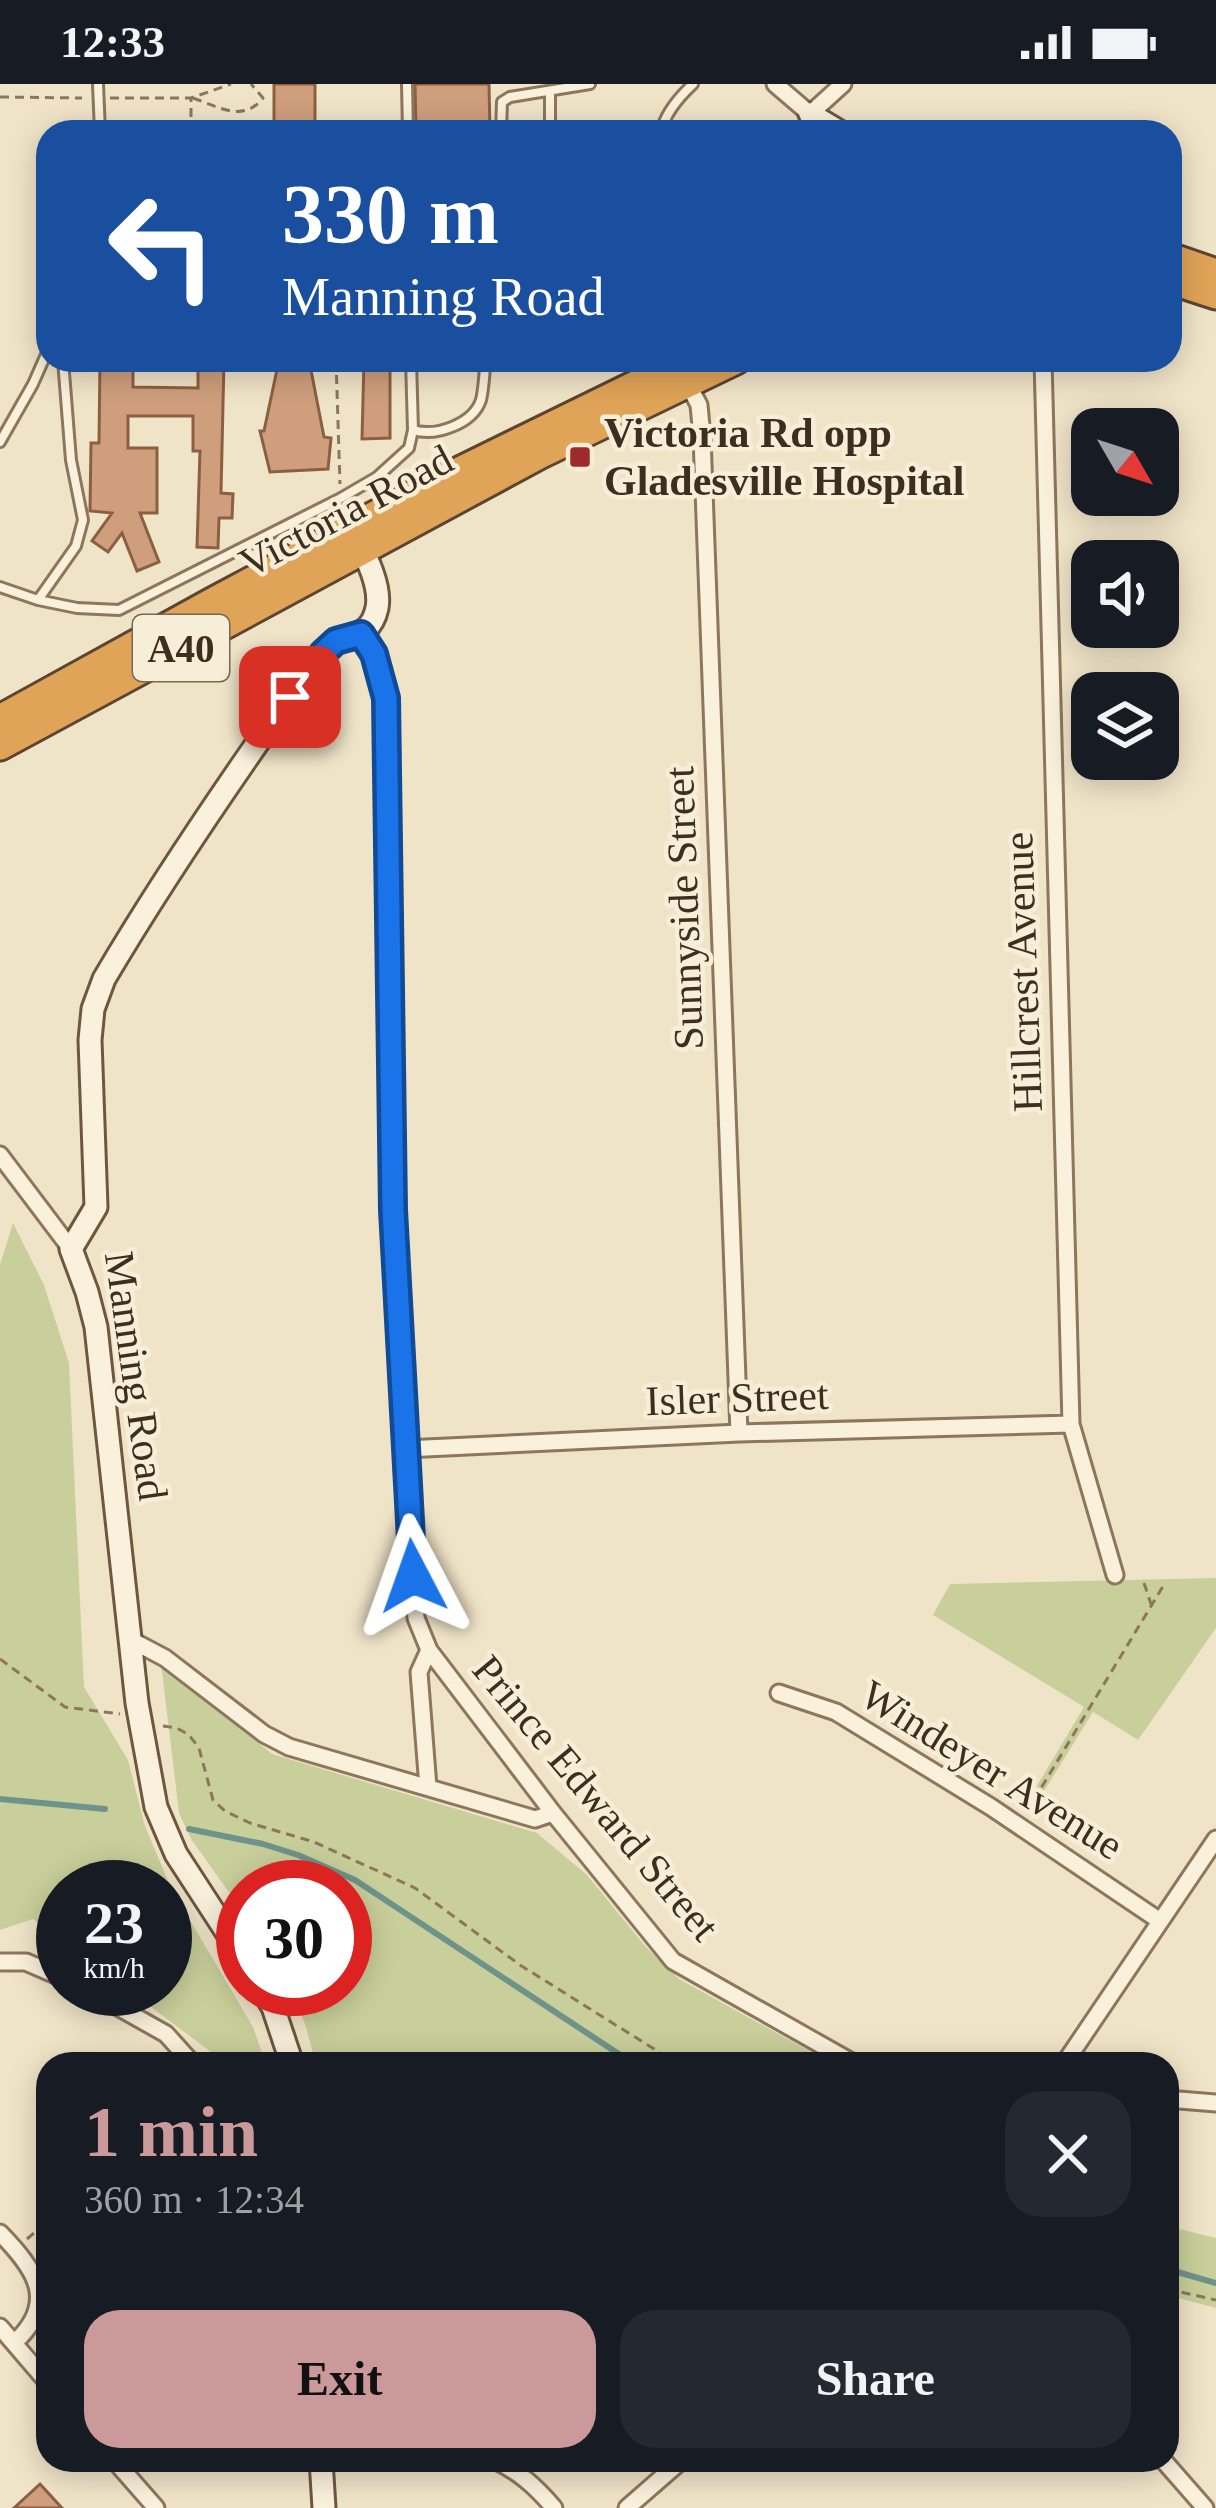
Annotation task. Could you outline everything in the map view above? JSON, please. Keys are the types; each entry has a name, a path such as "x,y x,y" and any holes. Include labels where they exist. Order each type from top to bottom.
{"highway":[{"path":"1182,261 1216,273"},
{"path":"1182,284 1216,295"},
{"name":"Victoria Road","path":"0,718 356,539 539,455 687,372"},
{"name":"Victoria Road","path":"0,746 356,539"}],"street":[{"path":"775,84 819,120"},
{"path":"809,114 843,84"},
{"name":"Sunnyside Street","path":"687,372 699,405 702,437 739,1433"},
{"name":"Hillcrest Avenue","path":"1043,372 1071,1424 1115,1575"},
{"path":"356,539 378,592 370,624 361,634"},
{"name":"Manning Road","path":"216,1915 176,1854 156,1807 129,1639 96,1327 71,1250 96,1207 93,1009 104,980 248,756 336,641 361,634"},
{"name":"Prince Edward Street","path":"361,634 374,654 386,698 393,1210 416,1618 428,1650 673,1961 834,2052"},
{"path":"0,1155 71,1250"},
{"name":"Isler Street","path":"404,1449 1071,1424"},
{"path":"129,1639 165,1658 274,1740 535,1819 554,1813"},
{"path":"428,1650 419,1672 428,1787"},
{"name":"Windeyer Avenue","path":"779,1693 836,1712 1160,1921"},
{"path":"1072,2052 1216,1840"},
{"path":"0,1962 36,1966"},
{"path":"134,2016 166,2034 183,2052"},
{"path":"276,2016 288,2052"},
{"path":"1179,2100 1216,2103"},
{"path":"0,2233 36,2280"},
{"path":"14,2343 36,2310"},
{"path":"0,2327 36,2369"},
{"path":"124,2472 156,2508"},
{"path":"322,2472 324,2508"},
{"path":"518,2472 554,2508"},
{"path":"627,2508 668,2472"},
{"path":"1173,2472 1204,2508"}],"lane":[{"path":"98,84 100,120"},
{"path":"407,84 408,120"},
{"path":"501,120 502,102 510,97 590,84"},
{"path":"665,120 693,84"},
{"path":"550,91 550,120"},
{"path":"0,442 38,372"},
{"path":"38,600 76,546 83,520 71,460 64,372"},
{"path":"0,587 77,608 119,610 340,498 376,477 409,448 412,372"},
{"path":"413,430 440,432 472,412 480,404 484,372"}],"path":[{"path":"191,98 231,84"},
{"path":"0,97 191,98 241,114 254,109 263,98 251,84"},
{"path":"191,98 191,120"},
{"path":"336,372 340,498"},
{"path":"1144,1583 1151,1606"},
{"path":"1018,1826 1165,1583"},
{"path":"0,1659 65,1707 119,1714"},
{"path":"163,1726 177,1727 200,1748 214,1800 226,1811 314,1842 416,1888 520,1965 659,2052"},
{"path":"15,2249 36,2231"},
{"path":"1179,2292 1216,2300"}],"green space":[{"path":"13,1223 44,1285 69,1363 84,1687 128,1760 159,1860 36,1860 36,1921 0,1930 0,1265"},
{"path":"1216,1578 1216,1628 1138,1740 1093,1712 1033,1809 1026,1804 1084,1707 933,1615 950,1584"},
{"path":"161,1663 272,1754 537,1833 587,1875 645,1946 679,1979 811,2052 313,2052 302,2016 372,2016 372,1860 216,1860 216,1874 179,1813"},
{"path":"192,1924 216,1964 216,2016 247,2016 262,2052 211,2052 163,2016 192,2016"},
{"path":"1179,2229 1216,2238 1216,2308 1179,2298"}],"building":[{"path":"274,84 315,84 315,120 274,120"},
{"path":"415,84 489,84 490,120 416,120"},
{"path":"100,372 133,372 133,387 198,388 198,372 224,372 221,493 233,494 232,518 219,518 218,548 197,547 200,451 193,451 193,416 128,416 128,448 157,448 157,513 140,513 159,562 137,571 122,533 108,552 92,541 112,513 90,511 91,443 99,443"},
{"path":"276,372 311,372 324,437 331,438 328,469 270,472 260,431 264,431"},
{"path":"364,372 390,372 390,438 362,439"},
{"path":"40,2484 62,2508 14,2508"}],"waterway":[{"path":"0,1799 105,1809"},
{"path":"189,1829 263,1844 355,1880 616,2052"},
{"path":"1179,2272 1216,2283"}],"place":[{"name":"Victoria Rd opp Gladesville Hospital","path":"580,457"}],"route":[{"path":"290,697 336,641 361,634 374,654 386,698 393,1210 413,1576"}]}
